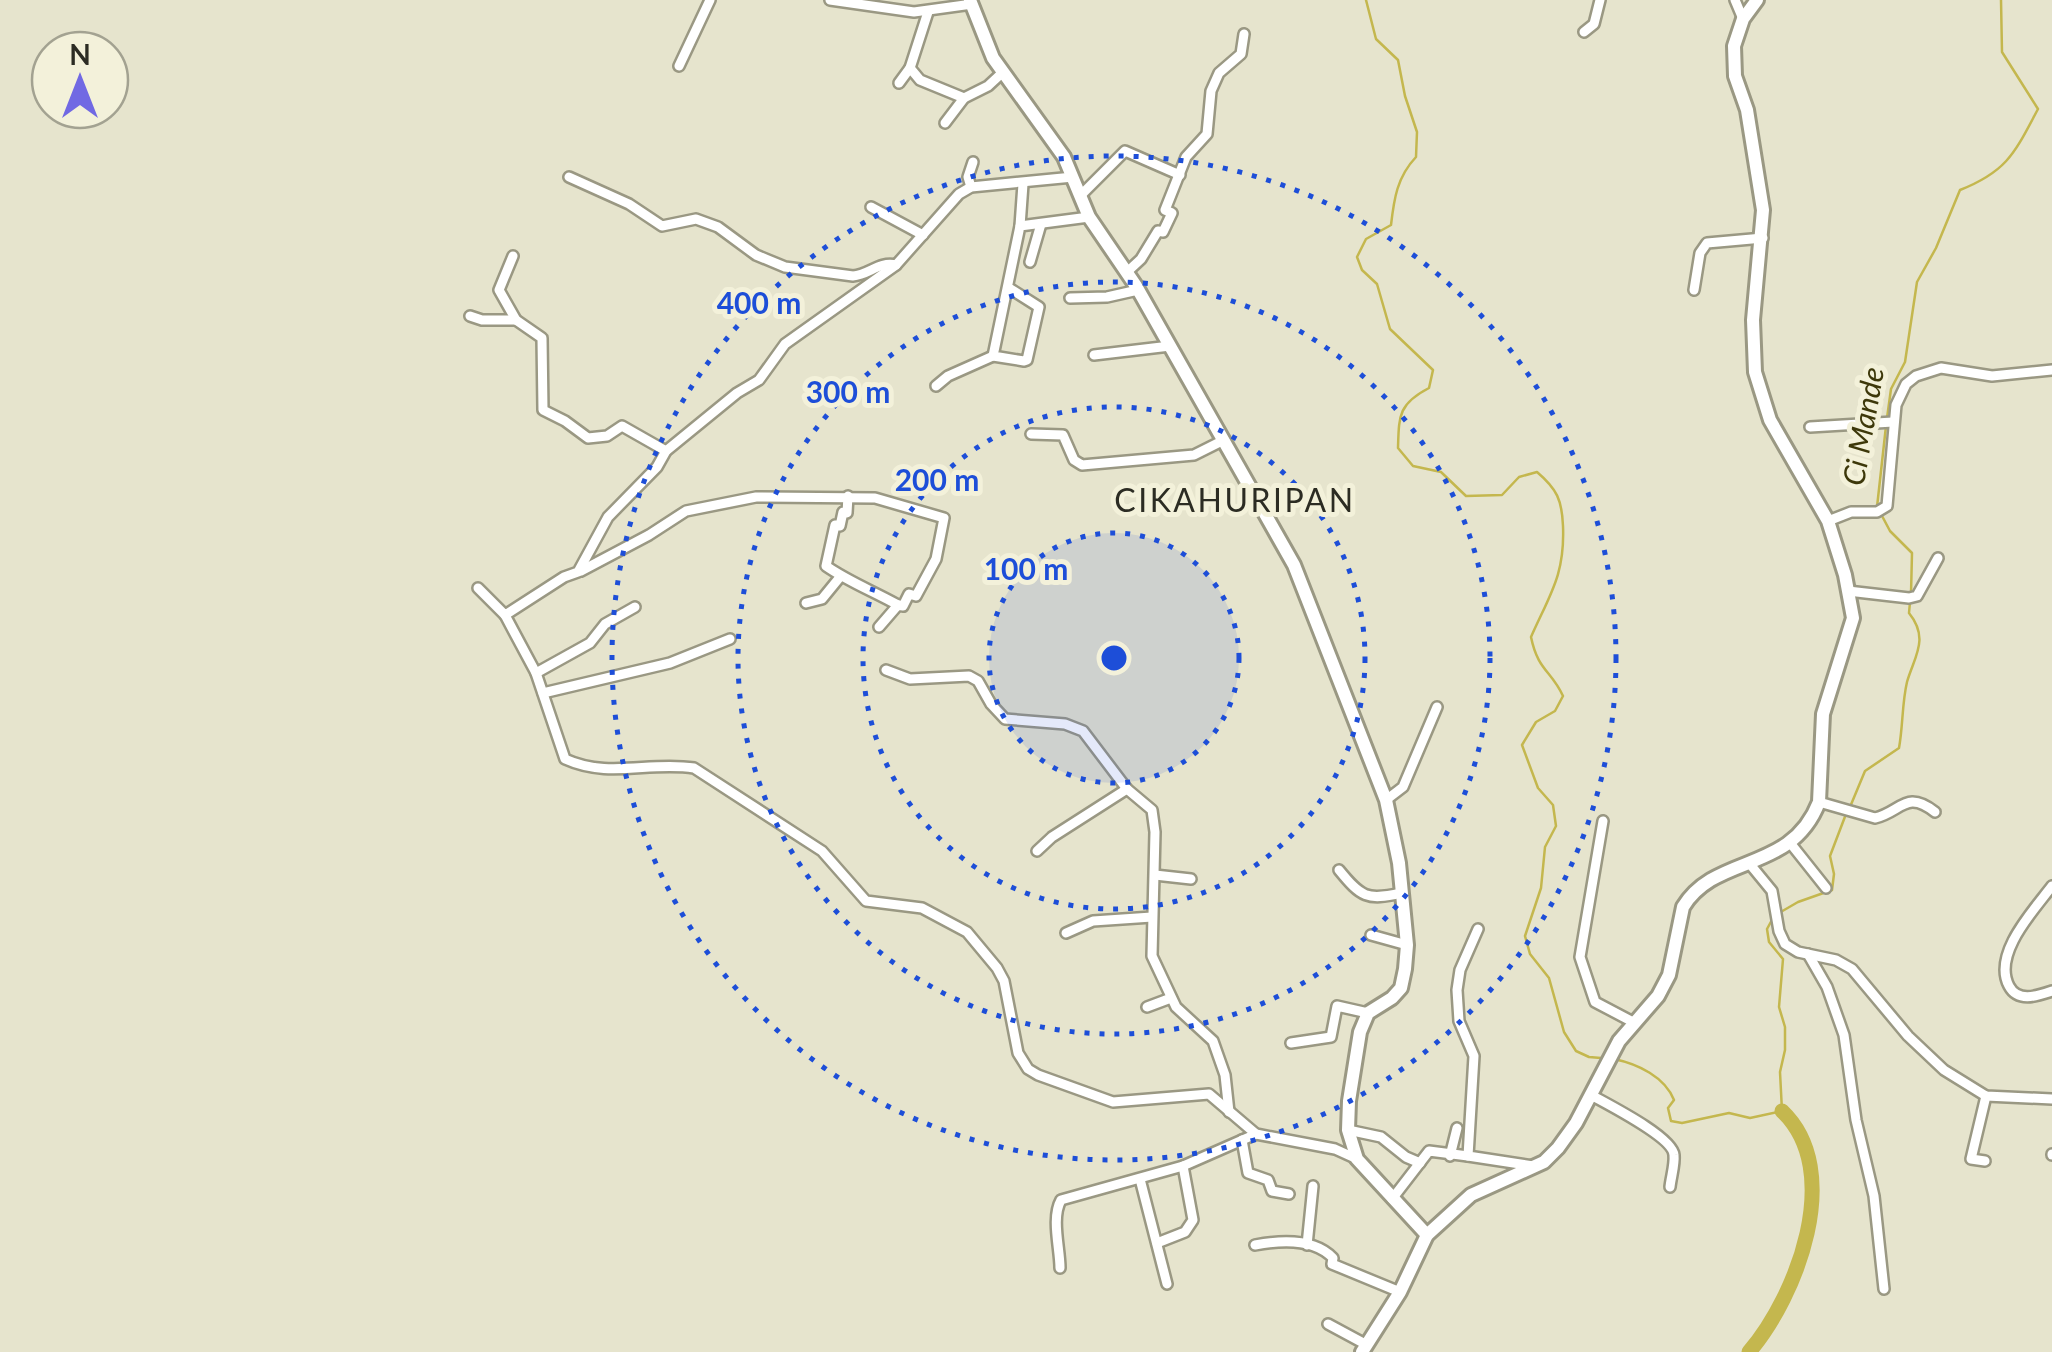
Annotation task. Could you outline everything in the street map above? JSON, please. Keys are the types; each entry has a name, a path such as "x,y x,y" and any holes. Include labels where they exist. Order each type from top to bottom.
{"main road":[{"path":"1364,1348 1400,1292 1426,1234 1471,1195 1536,1166 1558,1148 1610,1055 1658,996 1669,975 1688,899 1720,876 1791,844 1814,815 1819,802 1823,714 1853,618 1828,522 1770,420 1755,372 1753,320 1763,210 1747,110 1735,76 1734,46 1743,19 1757,0"},
{"path":"971,2 1002,73 1055,142 1090,217 1138,290 1303,583 1386,800 1394,829 1407,945 1401,988 1373,1010 1360,1032 1348,1130 1357,1159 1426,1234"}],"street":[{"path":"679,66 710,0"},
{"path":"830,0 892,11 928,12 971,2"},
{"path":"1584,32 1595,21 1600,0"},
{"path":"1736,0 1743,19"},
{"path":"899,83 910,68 928,12"},
{"path":"1127,272 1158,230 1163,232 1172,214 1165,210 1186,157 1207,134 1211,91 1219,73 1241,54 1244,34"},
{"path":"910,68 920,80 964,98"},
{"path":"946,123 964,98 988,86 1002,73"},
{"path":"1080,196 1125,151 1180,175"},
{"path":"971,187 968,177 974,162"},
{"path":"569,176 629,204 662,226 687,219 718,227 756,255 785,267 853,276 885,263 896,264"},
{"path":"578,572 608,518 657,467 666,451 737,393 759,380 785,344 896,264 959,194 971,187 1073,177"},
{"path":"993,356 1020,226 1023,184"},
{"path":"871,207 923,234"},
{"path":"1020,226 1090,217"},
{"path":"1030,262 1040,224"},
{"path":"1694,290 1700,253 1707,243 1762,238"},
{"path":"513,256 498,290 516,320 542,338 543,410 565,420 588,438 606,436 622,426 666,451"},
{"path":"936,386 948,376 993,356 1027,360 1038,303 1008,288"},
{"path":"1070,298 1107,297 1138,290"},
{"path":"470,316 516,320"},
{"path":"1094,355 1170,346"},
{"path":"1828,522 1851,512 1880,511 1888,501 1888,422 1906,384 1916,376 1937,368 1992,376 2052,370"},
{"path":"1810,427 1888,422"},
{"path":"1031,434 1062,436 1076,463 1082,465 1194,455 1222,441"},
{"path":"505,615 564,577 649,535 674,516 699,506 756,496 848,496 876,498 944,518 936,559 916,596 909,594 903,606 840,577 826,566 835,525 840,526 843,512 847,513 848,496"},
{"path":"1848,590 1912,598 1922,592 1938,558"},
{"path":"806,603 822,599 840,577"},
{"path":"478,588 505,615 536,674 565,759 605,771 694,768 822,851 866,901 922,908 967,932 1004,980 1018,1053 1028,1069 1104,1100 1207,1094 1256,1134 1335,1149 1357,1159"},
{"path":"879,628 898,605"},
{"path":"536,674 590,642 605,624 635,608"},
{"path":"543,693 670,663 730,639"},
{"path":"886,670 910,678 969,676 978,681 995,711 1005,719 1076,726 1097,745 1127,788 1153,814 1152,956 1171,998 1212,1041 1226,1075 1229,1112"},
{"path":"1386,800 1403,786 1437,707"},
{"path":"1037,851 1127,788"},
{"path":"1819,802 1878,818 1908,802 1920,802 1935,812"},
{"path":"1603,821 1580,957 1595,1002 1633,1022"},
{"path":"1791,844 1826,888"},
{"path":"1750,863 1772,890 1784,944 1852,969 1908,1036 1944,1070 1986,1096 2052,1100"},
{"path":"1339,870 1356,890 1372,898 1401,894"},
{"path":"1155,875 1191,879"},
{"path":"2052,886 2007,952 2004,971 2010,990 2018,996 2032,997 2052,990"},
{"path":"1066,933 1094,921 1152,916"},
{"path":"1468,1156 1474,1056 1459,1021 1457,990 1460,970 1478,929"},
{"path":"1371,934 1407,945"},
{"path":"1808,954 1827,987 1844,1035 1856,1120 1874,1196 1884,1289"},
{"path":"1148,1007 1171,998"},
{"path":"1291,1042 1331,1036 1337,1006 1373,1010"},
{"path":"1590,1095 1620,1110 1671,1146 1674,1157 1670,1187"},
{"path":"1984,1161 1971,1158 1986,1096"},
{"path":"1450,1156 1457,1128"},
{"path":"1348,1130 1381,1137 1420,1163"},
{"path":"1060,1268 1057,1205 1065,1198 1183,1166 1256,1134"},
{"path":"1242,1140 1248,1173 1268,1180 1272,1191 1289,1194"},
{"path":"1392,1199 1430,1151 1536,1166"},
{"path":"1157,1243 1186,1232 1193,1220 1183,1166"},
{"path":"1140,1179 1166,1284"},
{"path":"1306,1245 1313,1186"},
{"path":"1255,1245 1276,1241 1326,1250 1333,1258 1332,1264 1400,1292"},
{"path":"1328,1324 1364,1348"}],"waterway":[{"path":"1366,0 1376,39 1398,60 1417,132 1416,157 1401,180 1391,225 1366,239 1357,257 1362,270 1377,284 1390,329 1433,370 1429,388 1402,412 1398,448 1413,466 1441,472 1466,496 1502,495 1519,477 1537,472 1554,490 1561,509 1563,543 1559,571 1531,637 1537,657 1563,696 1555,711 1536,722 1522,745 1538,788 1553,805 1556,826 1545,847 1541,888 1525,936 1530,954 1549,978 1564,1032 1576,1051 1601,1058"},
{"name":"Ci Mande","path":"1887,418 1891,389 1905,362 1917,282 1960,190 2000,167 2038,109 2002,52 2001,0"},
{"name":"Ci Mande","path":"1877,507 1886,426"},
{"name":"Ci Mande","path":"1881,514 1890,531 1912,553 1911,594"},
{"name":"Ci Mande","path":"1850,807 1865,771 1899,748 1905,690 1919,640 1919,631 1909,613 1910,602"},
{"name":"Ci Mande","path":"1779,913 1832,890 1830,856 1846,814"},
{"path":"1614,1059 1641,1068 1664,1085 1674,1100 1668,1108 1671,1121 1682,1123 1729,1113 1750,1118 1782,1111 1780,1072 1785,1027 1779,1007 1783,959 1769,942 1767,929 1773,918"},
{"name":"Ci Mande","path":"1749,1352 1767,1328 1797,1267 1812,1199 1810,1166 1801,1136 1782,1111"}],"district":[{"name":"CIKAHURIPAN","path":"1235,499"}]}
